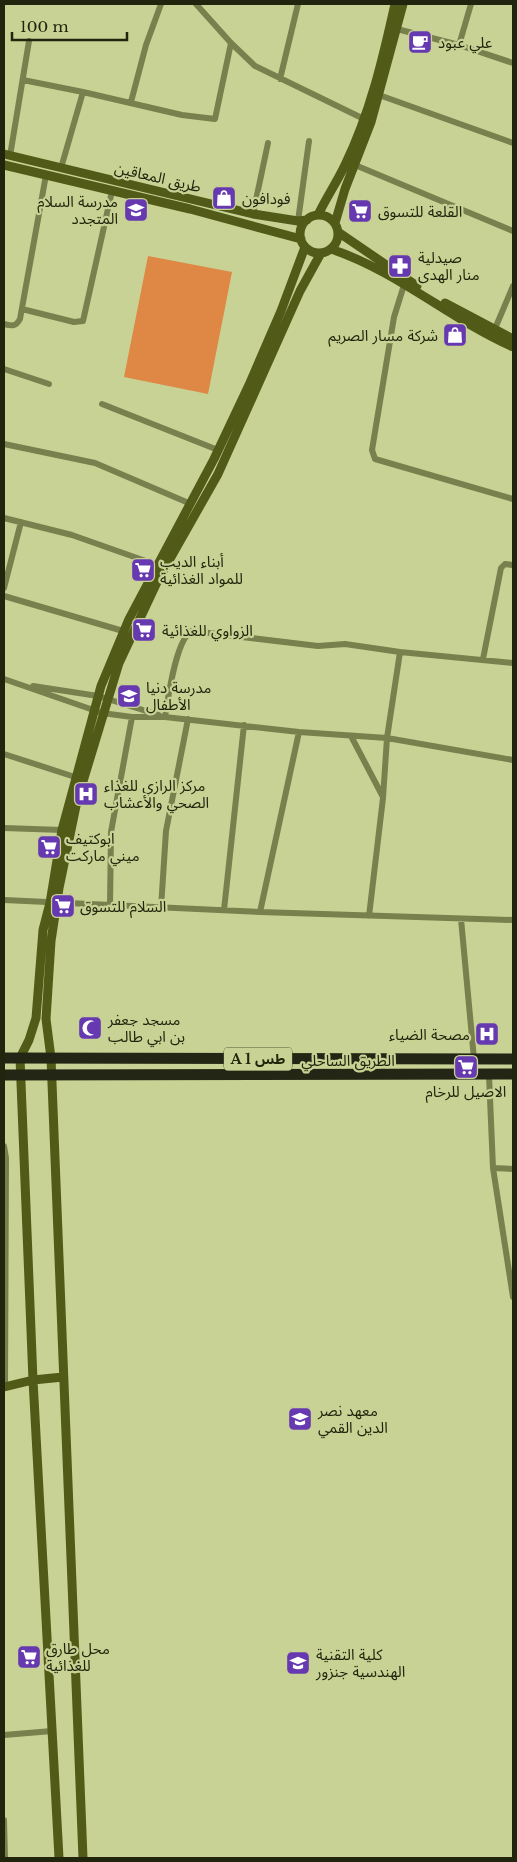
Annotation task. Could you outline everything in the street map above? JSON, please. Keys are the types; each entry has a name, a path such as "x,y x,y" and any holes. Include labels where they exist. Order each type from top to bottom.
{"highway":[{"name":"الطريق الساحلي","path":"4,1058 513,1059"},
{"name":"الطريق الساحلي","path":"4,1076 513,1074"}],"street":[{"path":"131,102 146,46 161,4"},
{"path":"196,4 254,66 364,119"},
{"path":"280,79 298,4"},
{"path":"318,215 345,165 364,119 382,60 395,4"},
{"path":"335,223 379,95 398,29 403,4"},
{"path":"459,45 471,4"},
{"path":"398,29 459,45 513,63"},
{"path":"7,155 29,41"},
{"path":"23,80 131,102 182,115 216,120 231,43"},
{"path":"61,168 82,92"},
{"path":"379,95 513,143"},
{"path":"83,1858 52,1076 46,1020 54,903 62,830 75,777 123,631 218,450 281,312 303,243 301,228 309,140"},
{"path":"253,214 268,143"},
{"name":"طريق المعاقين","path":"7,155 253,214 302,220"},
{"name":"طريق المعاقين","path":"4,165 112,191 303,243"},
{"path":"355,165 513,231"},
{"path":"4,324 12,326 16,324 22,308 46,176"},
{"path":"22,308 74,322 83,321 112,191"},
{"path":"102,698 158,580 218,474 300,290 321,253 330,249 337,242 338,232 335,223 327,217 318,215 302,220"},
{"path":"338,232 435,298 494,331 513,339"},
{"path":"303,243 321,253"},
{"path":"330,249 352,256 486,335 513,347"},
{"path":"404,285 394,317 372,450 375,459 513,499"},
{"path":"494,331 513,286"},
{"path":"4,369 49,384"},
{"path":"102,404 218,450"},
{"path":"4,444 95,463 191,504"},
{"path":"4,518 72,535 156,565"},
{"path":"4,588 21,522"},
{"path":"483,659 501,568 505,564 513,565"},
{"path":"4,596 123,631"},
{"path":"164,717 180,648 185,635 192,631 318,646 345,644 513,664"},
{"path":"369,916 383,798 386,738 400,652"},
{"path":"4,679 27,685 102,698 164,717"},
{"path":"27,685 98,711 132,717 164,717 299,732 386,738 513,760"},
{"path":"59,1858 33,1380 19,1076 20,1058 33,1032 36,1018 43,930 54,903 98,711"},
{"path":"110,906 111,832 132,717"},
{"path":"161,908 166,831 188,719"},
{"path":"224,910 244,725"},
{"path":"260,912 299,732"},
{"path":"351,736 383,798"},
{"path":"4,754 75,777"},
{"path":"4,828 62,830"},
{"path":"4,900 260,912 513,920"},
{"path":"461,919 474,1058"},
{"path":"489,1074 493,1168 513,1297"},
{"path":"4,1146 6,1158 4,1387 33,1380 63,1376"},
{"path":"493,1168 513,1169"},
{"path":"4,1735 52,1731"},
{"path":"4,1820 5,1858"}],"shaded area":[{"path":"148,256 232,272 208,394 124,377"}],"place":[{"name":"علي عبود","path":"420,42"},
{"name":"فودافون","path":"224,198"},
{"name":"مدرسة السلام المتجدد","path":"136,210"},
{"name":"القلعة للتسوق","path":"360,211"},
{"name":"صيدلية منار الهدى","path":"400,266"},
{"name":"شركة مسار الصريم","path":"455,335"},
{"name":"أبناء الديب للمواد الغذائية","path":"143,570"},
{"name":"الزواوي للغذائية","path":"144,630"},
{"name":"مدرسة دنيا الأطفال","path":"129,696"},
{"name":"مركز الرازي للغذاء الصحي والأعشاب","path":"86,794"},
{"name":"ابوكتيف ميني ماركت","path":"49,847"},
{"name":"السلام للتسوق","path":"63,906"},
{"name":"مسجد جعفر بن ابي طالب","path":"90,1028"},
{"name":"مصحة الضياء","path":"487,1034"},
{"name":"الاصيل للرخام","path":"466,1067"},
{"name":"معهد نصر الدين القمي","path":"300,1419"},
{"name":"محل طارق للغذائية","path":"29,1657"},
{"name":"كلية التقنية الهندسية جنزور","path":"298,1663"}]}
